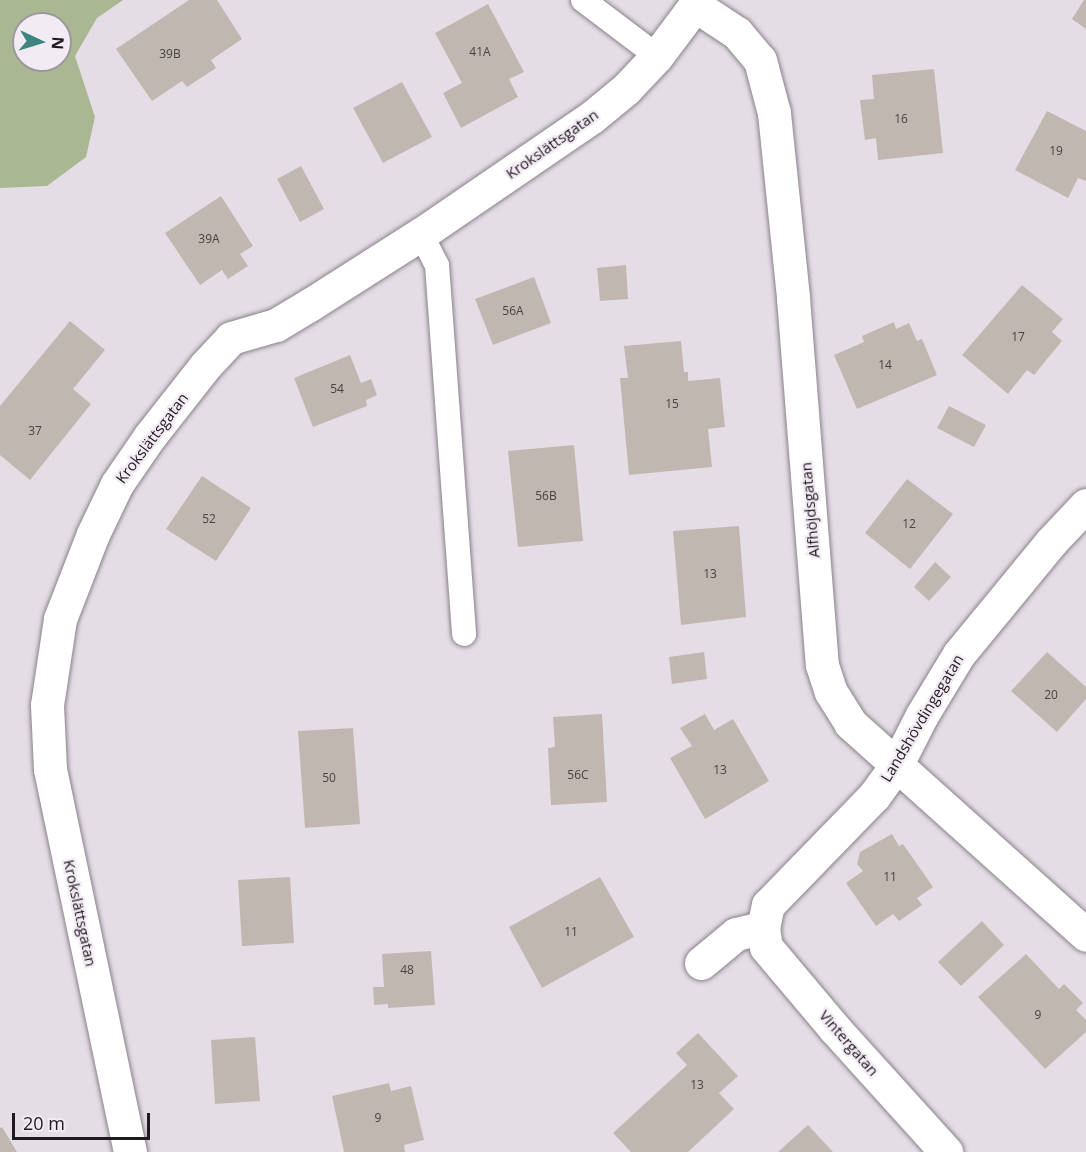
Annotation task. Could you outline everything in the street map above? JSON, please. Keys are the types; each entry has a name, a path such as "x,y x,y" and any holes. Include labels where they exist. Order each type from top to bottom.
{"street":[{"name":"Krokslättsgatan","path":"130,1152 50,769 47,705 60,619 93,534 117,484 150,436 231,338 276,326 421,234 592,117 626,89 657,56 698,3"},
{"name":"Alfhöjdsgatan","path":"698,3 738,33 760,60 774,113 786,217 822,665 831,692 850,723 1086,936"},
{"name":"Landshövdingegatan","path":"763,928 768,905 843,831 874,796 897,764 922,715 959,654 1051,542 1086,506"},
{"path":"701,963 736,934 763,928"},
{"name":"Vintergatan","path":"763,928 766,947 835,1029 946,1152"}],"lane":[{"path":"583,0 657,56"},
{"path":"421,234 437,265 464,634"}],"green space":[{"path":"0,0 123,0 97,18 75,56 95,117 86,157 47,186 0,188"}],"building":[{"path":"189,0 217,0 242,39 211,60 216,68 187,87 182,81 152,101 116,49"},
{"path":"1086,0 1086,29 1072,19"},
{"path":"488,4 524,72 509,79 518,97 461,128 443,93 462,83 435,33"},
{"path":"934,69 943,153 878,160 876,138 865,140 860,100 874,99 872,75"},
{"path":"402,82 432,137 383,163 353,108"},
{"path":"1047,111 1086,131 1086,181 1078,178 1068,198 1015,170"},
{"path":"301,166 324,209 300,222 277,179"},
{"path":"221,196 253,246 240,254 248,266 228,279 222,270 200,285 165,233"},
{"path":"626,265 628,299 600,301 597,268"},
{"path":"534,277 551,323 493,345 475,299"},
{"path":"1022,285 1063,319 1052,332 1062,341 1034,375 1027,370 1008,394 962,355"},
{"path":"70,321 105,350 73,389 91,404 30,480 0,455 0,406"},
{"path":"894,322 896,329 909,323 917,341 922,339 937,375 857,409 834,355 864,342 862,336"},
{"path":"681,341 684,372 688,372 688,381 720,378 725,427 708,429 712,467 629,475 620,378 628,378 624,346"},
{"path":"350,355 361,383 371,379 377,395 366,400 367,406 313,427 294,378"},
{"path":"949,406 986,425 974,447 937,428"},
{"path":"574,445 583,541 518,547 508,451"},
{"path":"202,476 251,508 216,561 166,529"},
{"path":"907,479 953,514 910,569 865,533"},
{"path":"739,526 746,617 681,625 673,531"},
{"path":"935,562 951,577 929,601 914,587"},
{"path":"704,652 707,679 672,684 669,657"},
{"path":"1047,652 1086,687 1086,699 1057,732 1011,691"},
{"path":"602,714 607,802 551,805 548,748 555,747 553,717"},
{"path":"705,714 714,730 733,719 769,781 705,819 670,758 692,746 680,728"},
{"path":"353,728 360,824 305,828 298,731"},
{"path":"892,834 899,846 903,844 933,887 917,898 922,905 899,921 893,914 876,926 846,883 863,871 857,864 860,852"},
{"path":"290,877 294,943 242,946 238,880"},
{"path":"600,877 634,937 542,988 509,927"},
{"path":"982,921 1004,945 961,986 938,962"},
{"path":"431,951 435,1005 388,1008 388,1004 374,1005 373,987 384,987 382,954"},
{"path":"1026,954 1059,989 1064,984 1083,1003 1076,1010 1086,1020 1086,1032 1045,1069 978,997"},
{"path":"698,1033 738,1076 719,1093 734,1109 688,1152 631,1152 613,1133 687,1065 676,1053"},
{"path":"255,1037 260,1101 215,1104 211,1040"},
{"path":"389,1083 391,1091 411,1086 424,1140 404,1145 405,1152 344,1152 332,1096"},
{"path":"808,1125 833,1152 778,1152"},
{"path":"2,1127 17,1152 0,1152 0,1128"}]}
